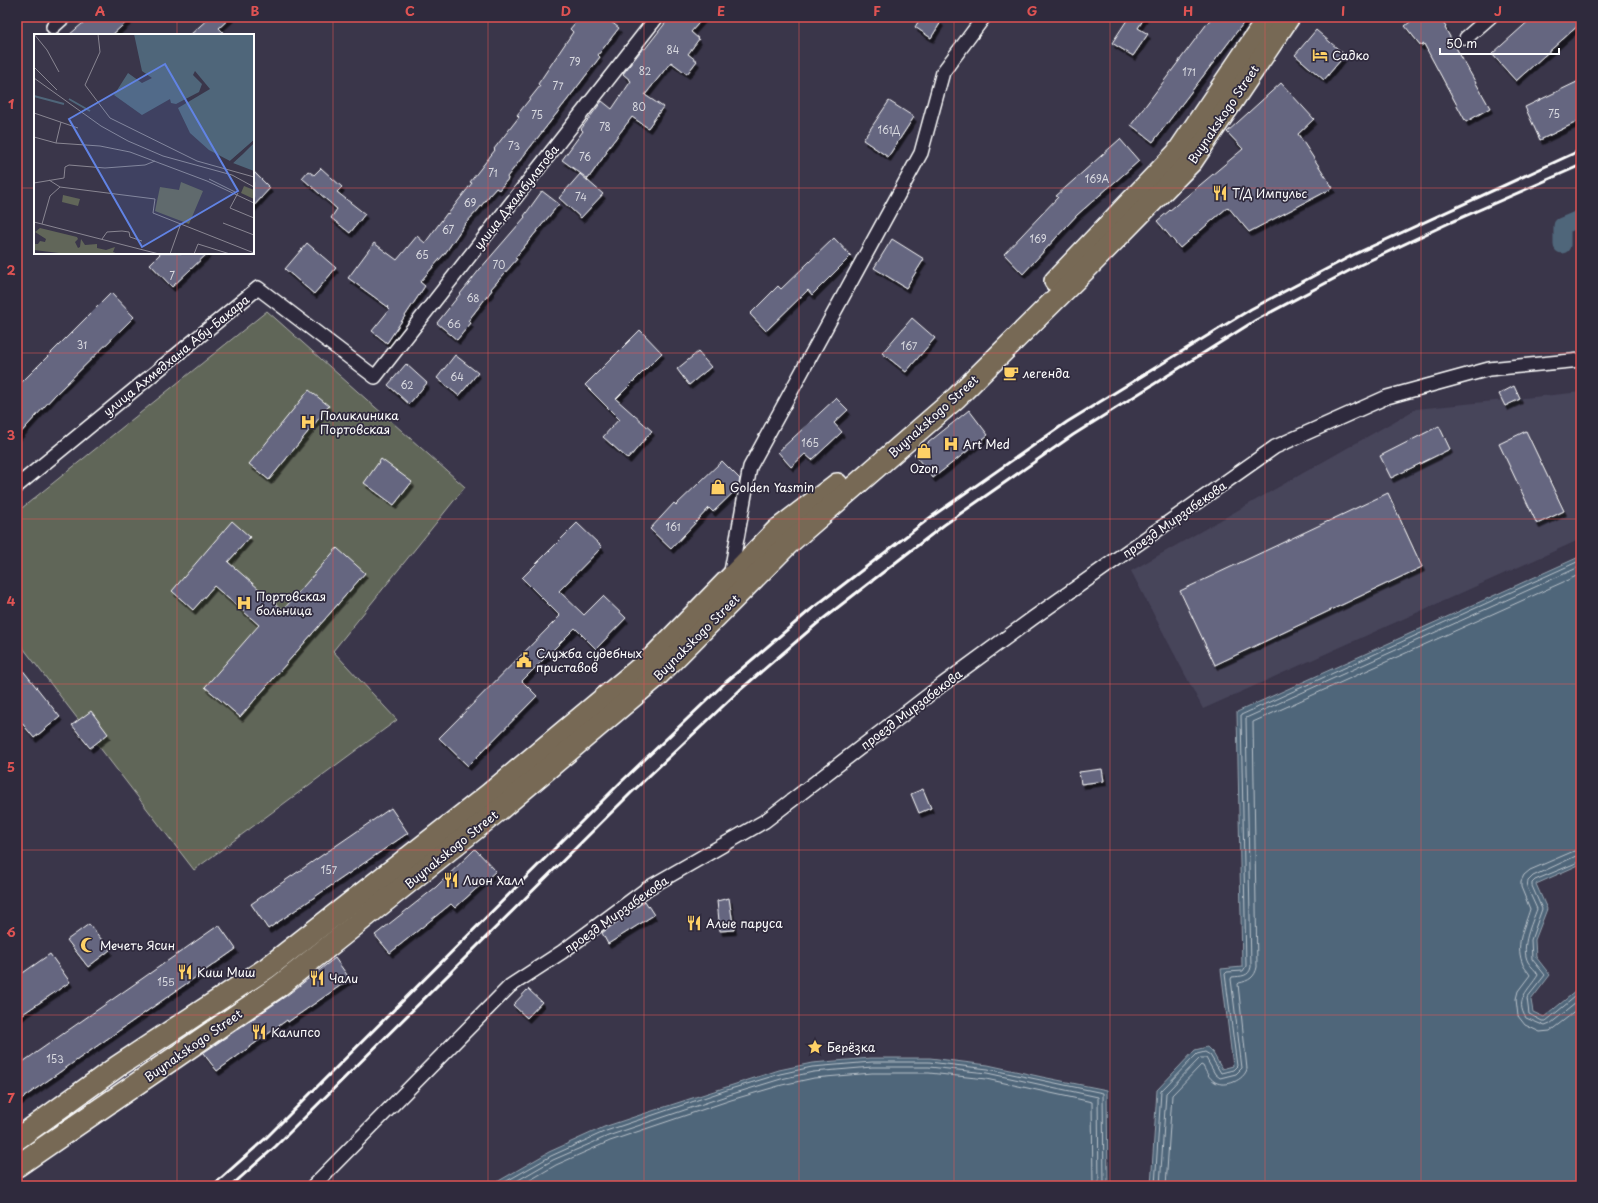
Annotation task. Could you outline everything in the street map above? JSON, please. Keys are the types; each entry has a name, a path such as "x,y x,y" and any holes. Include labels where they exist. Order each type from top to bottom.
{"main road":[{"name":"Buynakskogo Street","path":"17,1166 279,986 500,810 656,677 735,586 777,530 955,393 1081,253 1177,153 1269,17"},
{"name":"Buynakskogo Street","path":"17,1139 118,1066 267,968 476,804 653,657 735,586 788,544 956,398 1192,161 1289,17"}],"street":[{"path":"53,26 64,17"},
{"name":"улица Джамбулатова","path":"375,377 657,17"},
{"path":"735,586 750,467 921,153 943,72 984,17"},
{"path":"1466,38 1490,17"},
{"name":"улица Ахмедхана Абу-Бакара","path":"17,486 258,288 375,377"},
{"name":"проезд Мирзабекова","path":"313,1186 510,986 562,952 648,888 765,821 1033,618 1275,447 1387,397 1489,369 1581,360"}],"shaded area":[{"path":"1581,392 1581,539 1203,709 1131,571 1416,409"}],"green space":[{"path":"267,311 465,487 333,651 397,720 194,870 17,640 17,512"}],"water":[{"path":"1579,557 1581,562 1581,864 1536,884 1547,909 1535,940 1536,957 1550,975 1531,1000 1533,1012 1544,1017 1581,987 1581,1186 1151,1186 1157,1090 1195,1050 1207,1047 1213,1053 1222,1069 1233,1066 1221,969 1242,967 1237,712"},
{"path":"871,1058 930,1058 988,1065 1107,1090 1108,1186 490,1186 549,1152 604,1127 779,1070 812,1063"}],"building":[{"path":"90,17 132,17 113,34 70,34"},
{"path":"210,17 231,17 219,28 225,34 191,34"},
{"path":"580,17 605,17 619,28 598,55 600,57 507,177 508,179 499,190 496,188 465,224 446,252 420,282 425,286 387,343 372,331 389,310 387,308 388,307 348,278 374,243 397,260 417,236 425,243 472,183 470,182 519,117 517,115 540,86 538,84 573,32 570,29"},
{"path":"670,17 704,17 691,32 699,39 688,54 697,61 687,74 671,62 645,95 663,107 648,128 632,117 606,151 607,152 588,179 562,160 583,131 581,129 602,101 612,109 631,81 623,74"},
{"path":"921,17 935,17 941,22 931,38 915,27"},
{"path":"1129,17 1145,17 1138,28 1148,34 1133,56 1112,43"},
{"path":"1212,17 1248,17 1153,142 1131,125"},
{"path":"1416,17 1439,17 1446,27 1445,28 1490,108 1466,122 1424,44 1421,46 1405,26"},
{"path":"1533,17 1581,17 1581,23 1516,81 1492,54"},
{"name":"Садко","path":"1316,30 1345,55 1324,80 1295,55"},
{"path":"1581,80 1581,120 1540,140 1525,107"},
{"path":"1281,83 1314,119 1298,134 1333,188 1249,232 1228,207 1180,248 1157,221 1243,149 1227,132"},
{"path":"889,101 914,117 888,157 863,140"},
{"path":"1120,139 1139,161 1077,215 1023,274 1004,254 1058,197 1056,196"},
{"path":"321,168 342,187 337,192 365,214 350,233 331,218 337,209 302,178 308,171 314,175"},
{"path":"254,172 270,188 254,206"},
{"path":"580,174 603,194 581,218 559,198"},
{"path":"542,191 559,204 515,258 517,259 491,289 492,290 468,321 471,323 457,340 437,323 480,269 525,217 524,216"},
{"path":"834,238 851,256 812,295 808,290 766,331 750,314 778,286 781,289"},
{"path":"892,239 924,259 906,288 874,268"},
{"path":"307,243 336,268 314,294 285,269"},
{"path":"160,254 207,254 172,287 150,264"},
{"path":"111,293 134,317 54,396 17,437 17,387"},
{"path":"912,318 935,338 906,372 882,353"},
{"path":"640,330 662,353 616,399 652,431 628,459 603,437 619,419 585,385"},
{"path":"698,352 711,367 689,385 677,369"},
{"path":"455,355 478,373 459,396 437,378"},
{"path":"406,364 427,383 409,404 388,385"},
{"path":"1514,386 1520,399 1505,406 1499,394"},
{"path":"309,390 329,406 269,480 249,464"},
{"path":"836,398 848,410 834,423 842,432 812,460 805,454 791,467 778,452"},
{"name":"Art Med","path":"969,410 988,435 933,478 914,454"},
{"path":"1439,426 1450,449 1391,478 1380,456"},
{"path":"1526,431 1564,511 1537,524 1499,444"},
{"path":"381,459 412,482 394,505 364,483"},
{"path":"722,461 740,479 738,488 713,512 709,508 671,549 650,529 674,503 676,505"},
{"path":"1388,493 1422,567 1215,665 1180,591"},
{"path":"232,521 250,537 228,562 283,610 337,548 365,573 240,717 205,687 259,625 214,586 193,610 172,591"},
{"path":"577,523 602,547 559,591 584,615 603,596 626,618 596,649 575,628 522,681 537,696 468,766 439,738 560,616 522,578"},
{"path":"17,663 60,717 34,738 17,717"},
{"path":"91,711 108,734 90,748 72,725"},
{"path":"1102,769 1104,781 1081,784 1079,772"},
{"path":"923,789 931,808 919,813 911,794"},
{"path":"391,808 408,833 268,929 251,904"},
{"path":"475,849 496,871 455,908 451,904 390,953 375,935 436,887"},
{"path":"729,898 734,930 720,931 717,901"},
{"path":"645,901 654,915 608,944 602,933"},
{"name":"Мечеть Ясин","path":"89,924 110,950 88,967 67,940"},
{"path":"219,925 236,949 17,1102 17,1066"},
{"path":"50,954 70,982 17,1018 17,977"},
{"path":"335,958 350,979 288,1022 287,1020 217,1071 203,1053 286,996"},
{"path":"528,989 542,1002 527,1018 513,1005"}],"waterway":[{"path":"1562,245 1562,226 1581,218"}],"railway":[{"path":"212,1186 266,1138 621,782 726,682 809,611 931,517 1067,422 1251,309 1353,255 1581,150"},
{"path":"231,1186 276,1146 631,793 740,690 819,622 944,525 1073,435 1256,320 1360,265 1447,224 1581,165"}],"place":[{"name":"Садко","path":"1320,55"},
{"name":"Т/Д Импульс","path":"1220,193"},
{"name":"легенда","path":"1011,373"},
{"name":"Поликлиника Портовская","path":"308,422"},
{"name":"Art Med","path":"951,444"},
{"name":"Ozon","path":"924,451"},
{"name":"Golden Yasmin","path":"718,487"},
{"name":"Портовская больница","path":"244,603"},
{"name":"Служба судебных приставов","path":"524,660"},
{"name":"Лион Халл","path":"451,880"},
{"name":"Алые паруса","path":"694,923"},
{"name":"Мечеть Ясин","path":"88,945"},
{"name":"Киш Миш","path":"185,972"},
{"name":"Чали","path":"317,978"},
{"name":"Калипсо","path":"259,1032"},
{"name":"Берёзка","path":"815,1047"}]}
